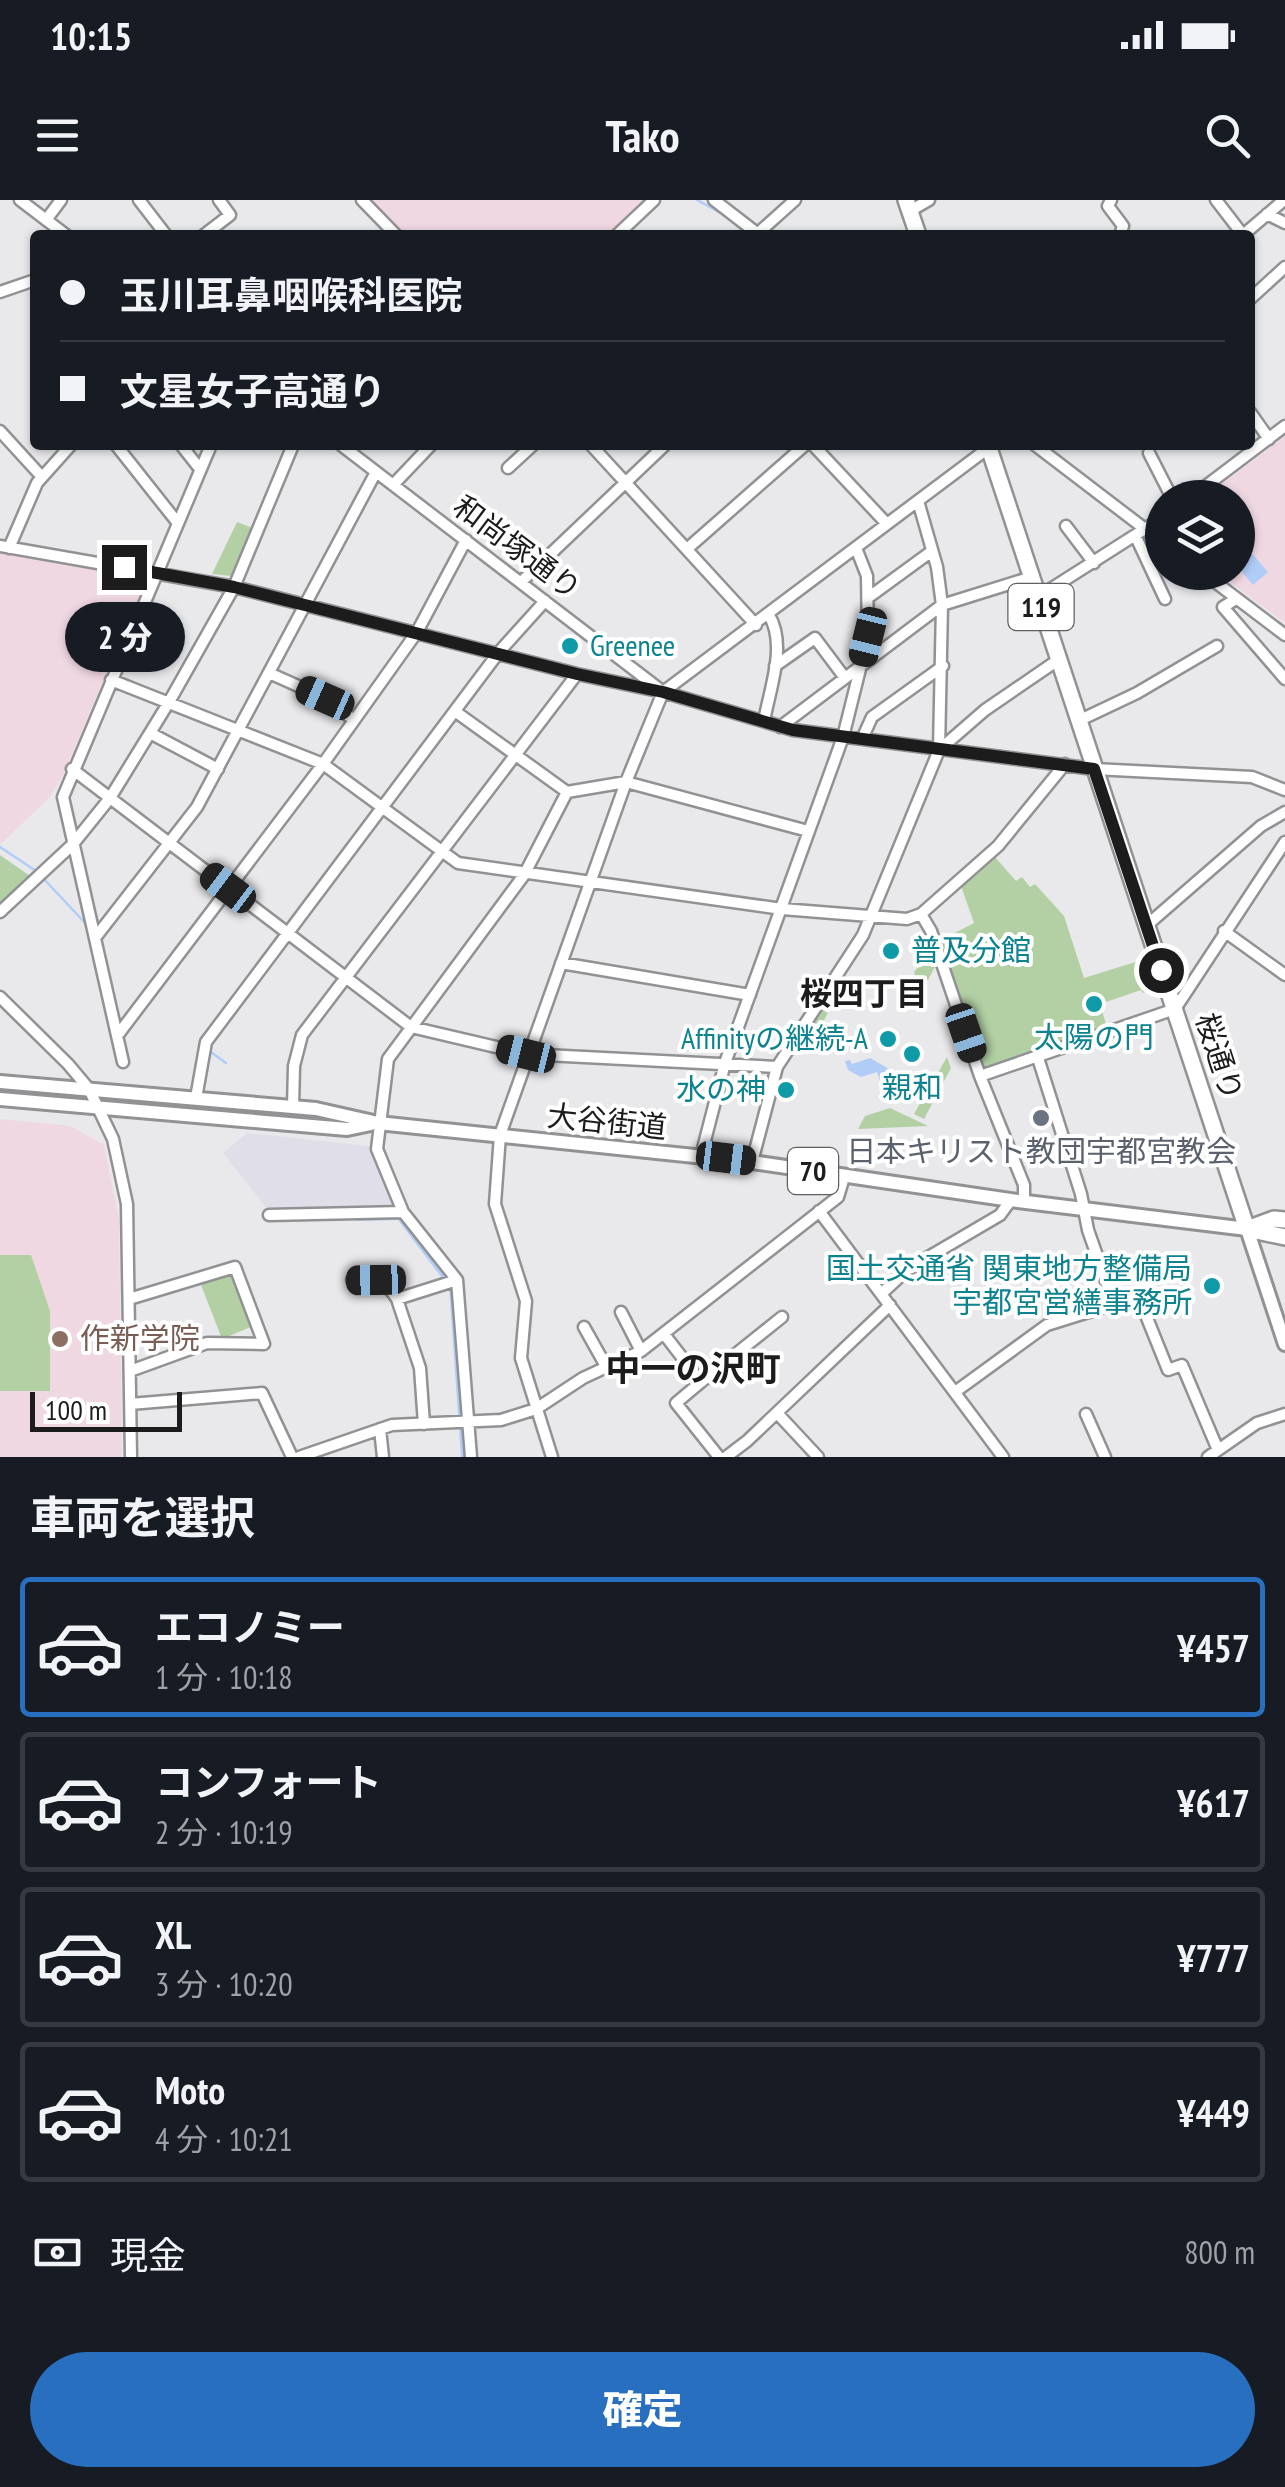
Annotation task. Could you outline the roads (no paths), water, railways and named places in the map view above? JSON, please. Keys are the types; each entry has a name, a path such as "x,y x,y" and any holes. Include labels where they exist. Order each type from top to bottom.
{"highway":[{"path":"908,206 916,230"},
{"name":"桜通り","path":"991,450 1247,1230"},
{"path":"1247,1230 1285,1220"},
{"path":"1247,1230 1285,1237"}],"main road":[{"name":"大谷街道","path":"0,1082 292,1107 341,1113 378,1123 752,1162 1247,1230"},
{"name":"大谷街道","path":"0,1098 347,1128 378,1123"},
{"name":"桜通り","path":"1247,1230 1285,1344"}],"street":[{"path":"20,200 59,230"},
{"path":"46,220 61,200"},
{"path":"139,200 162,230"},
{"path":"210,230 230,215 219,200"},
{"path":"362,200 391,230"},
{"path":"623,230 654,200"},
{"path":"714,200 752,230"},
{"path":"761,230 795,200"},
{"path":"908,206 929,200"},
{"path":"1111,200 1108,206 1123,226 1122,230"},
{"path":"1216,200 1239,230"},
{"path":"1249,230 1284,200"},
{"path":"1267,214 1285,224"},
{"path":"1255,295 1285,268"},
{"path":"0,292 30,282"},
{"path":"1255,419 1269,438"},
{"path":"1255,449 1285,426"},
{"path":"0,431 42,477"},
{"path":"66,450 42,477 5,547 234,587 663,692 780,727 1094,769 1252,778 1285,790"},
{"path":"120,450 177,522"},
{"path":"185,450 200,469"},
{"path":"123,1062 63,797 209,450"},
{"path":"0,912 74,844 110,798 234,587 291,450"},
{"name":"和尚塚通り","path":"348,450 663,692"},
{"path":"394,485 426,450"},
{"path":"508,468 528,450"},
{"path":"597,450 756,625"},
{"path":"520,582 660,450"},
{"path":"688,548 798,450"},
{"path":"817,450 888,524"},
{"path":"552,1457 520,1358 526,1300 495,1204 500,1135 626,782 663,692 985,450"},
{"path":"1042,450 1145,528"},
{"path":"1214,480 1253,450"},
{"path":"1149,453 1163,480"},
{"path":"95,938 196,807 376,472"},
{"path":"752,1162 777,1068 850,958 939,750 942,605 918,501"},
{"path":"1066,526 1094,563"},
{"path":"1038,597 1145,531"},
{"path":"1136,537 1165,599"},
{"path":"117,1036 324,764 416,632 466,540"},
{"path":"701,1156 725,1062 843,737 868,637 867,576 856,548"},
{"path":"869,597 932,551"},
{"path":"780,727 942,605 1032,578"},
{"path":"1225,590 1285,636"},
{"path":"1236,599 1223,607 1285,679"},
{"path":"196,1098 206,1042 498,652 545,601"},
{"path":"764,721 778,634 769,615"},
{"path":"774,667 815,638 845,678"},
{"path":"1078,721 1137,693 1218,646"},
{"path":"939,750 986,710 1058,660"},
{"path":"862,740 872,717 943,666"},
{"path":"269,673 325,698 354,720"},
{"path":"292,1107 294,1066 302,1035 577,674"},
{"path":"112,680 324,764 458,863 782,909 908,919 922,914 998,846 1066,764"},
{"path":"456,712 567,792 626,782 808,831"},
{"path":"150,733 218,769"},
{"path":"72,769 411,1027 526,1054 725,1062 777,1068"},
{"path":"471,1457 457,1280 403,1212 376,1149 378,1123 388,1059 524,875 567,792"},
{"path":"1146,926 1261,826 1285,812"},
{"path":"980,1076 1175,1009 1285,842"},
{"path":"882,1294 908,1269 1000,1216 1017,1201 1024,1184 922,914"},
{"path":"1224,931 1285,975"},
{"path":"561,963 750,995"},
{"path":"0,998 89,1089 100,1106 119,1162 127,1204 130,1457"},
{"path":"955,1392 1047,1326 1114,1304 1038,1058"},
{"path":"130,1404 262,1393 295,1457 380,1429 500,1420 536,1409 664,1334 838,1196 844,1176"},
{"path":"819,1211 1003,1457"},
{"path":"268,1215 403,1212"},
{"path":"129,1299 235,1268 264,1344 206,1343 130,1371"},
{"path":"352,1280 376,1280 390,1287 398,1299 420,1368 424,1424"},
{"path":"398,1299 457,1280"},
{"path":"1139,1298 1168,1370 1182,1365 1219,1453 1257,1423 1285,1414"},
{"path":"782,1317 676,1403 722,1457 741,1446 890,1306"},
{"path":"621,1312 640,1351"},
{"path":"584,1327 607,1368"},
{"path":"664,1334 701,1382"},
{"path":"777,1413 818,1457"},
{"path":"1086,1414 1105,1457"},
{"path":"380,1429 383,1457"},
{"path":"741,1446 750,1457"}],"water":[{"path":"1255,557 1268,572 1255,583"},
{"path":"870,1058 891,1074 883,1091 877,1072 861,1077 848,1070 845,1061 852,1064"},
{"path":"400,1216 446,1276 442,1278 398,1220 358,1221 354,1217"},
{"path":"453,1285 465,1457 461,1457 449,1286"}],"waterway":[{"path":"697,200 726,216"},
{"path":"0,847 36,871"},
{"path":"42,877 88,926"},
{"path":"208,1050 226,1063"}],"place":[{"name":"Greenee","path":"570,646"},
{"name":"普及分館","path":"891,951"},
{"name":"太陽の門","path":"1094,1004"},
{"name":"Affinityの継続-A","path":"888,1039"},
{"name":"親和","path":"912,1054"},
{"name":"水の神","path":"786,1090"},
{"name":"日本キリスト教団宇都宮教会","path":"1041,1118"},
{"name":"国土交通省 関東地方整備局 宇都宮営繕事務所","path":"1212,1286"},
{"name":"作新学院","path":"60,1339"}],"district":[{"name":"桜四丁目","path":"864,994"},
{"name":"中一の沢町","path":"693,1369"}]}
